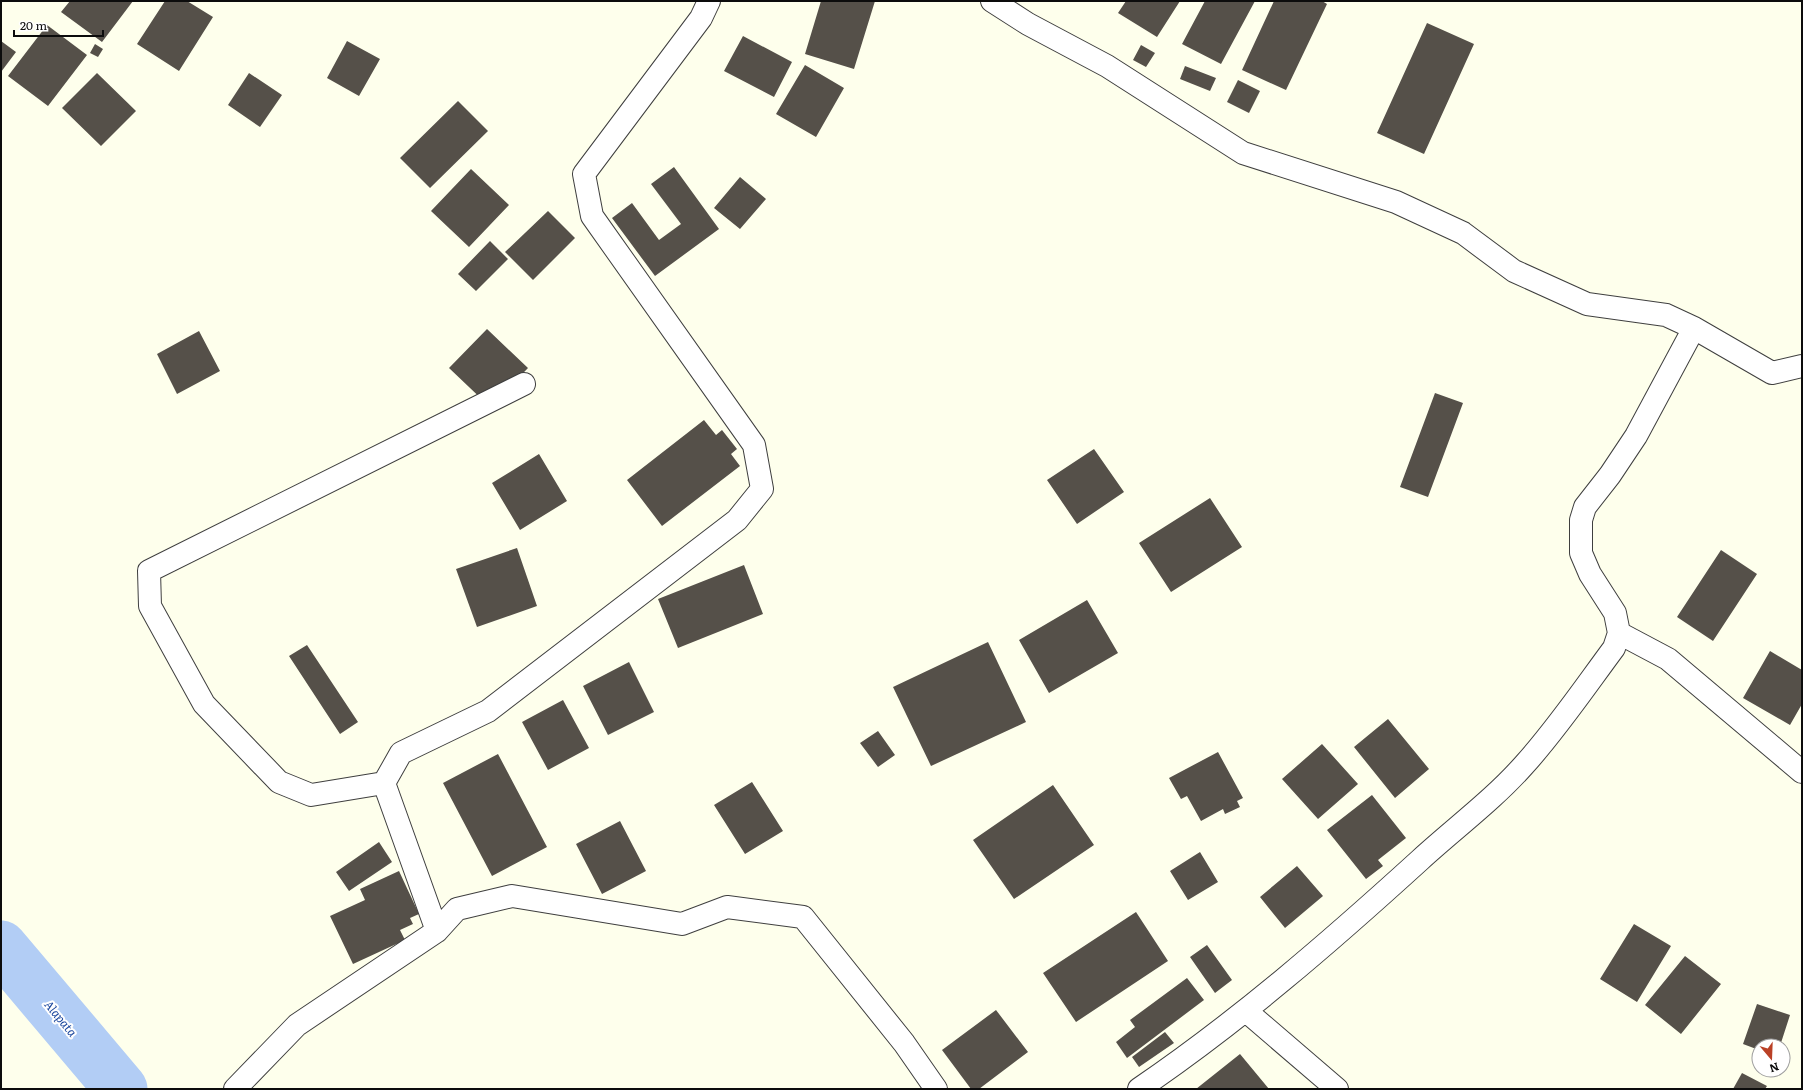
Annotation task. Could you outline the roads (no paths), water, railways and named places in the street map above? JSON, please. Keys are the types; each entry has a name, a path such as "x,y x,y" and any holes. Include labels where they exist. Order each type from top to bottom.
{"street":[{"path":"436,931 384,783 401,754 488,711 737,520 762,489 754,445 592,216 584,174 701,18 709,1"},
{"path":"992,1 1028,24 1107,66 1243,152 1396,202 1463,233 1514,270 1587,304 1666,315 1694,328 1772,373 1802,366"},
{"path":"1139,1089 1246,1011 1367,908 1443,839 1485,804 1524,764 1614,648 1618,633 1615,613 1590,574 1581,553 1581,520 1584,507 1610,475 1636,436 1694,328"},
{"path":"384,783 311,795 279,782 204,704 150,606 149,571 524,384"},
{"path":"1618,633 1668,659 1802,772"},
{"path":"235,1089 297,1025 436,931 458,909 512,896 682,924 727,907 803,917 904,1043 936,1089"},
{"path":"1246,1011 1336,1089"}],"waterway":[{"name":"Alapata","path":"1,947 121,1089"}]}
